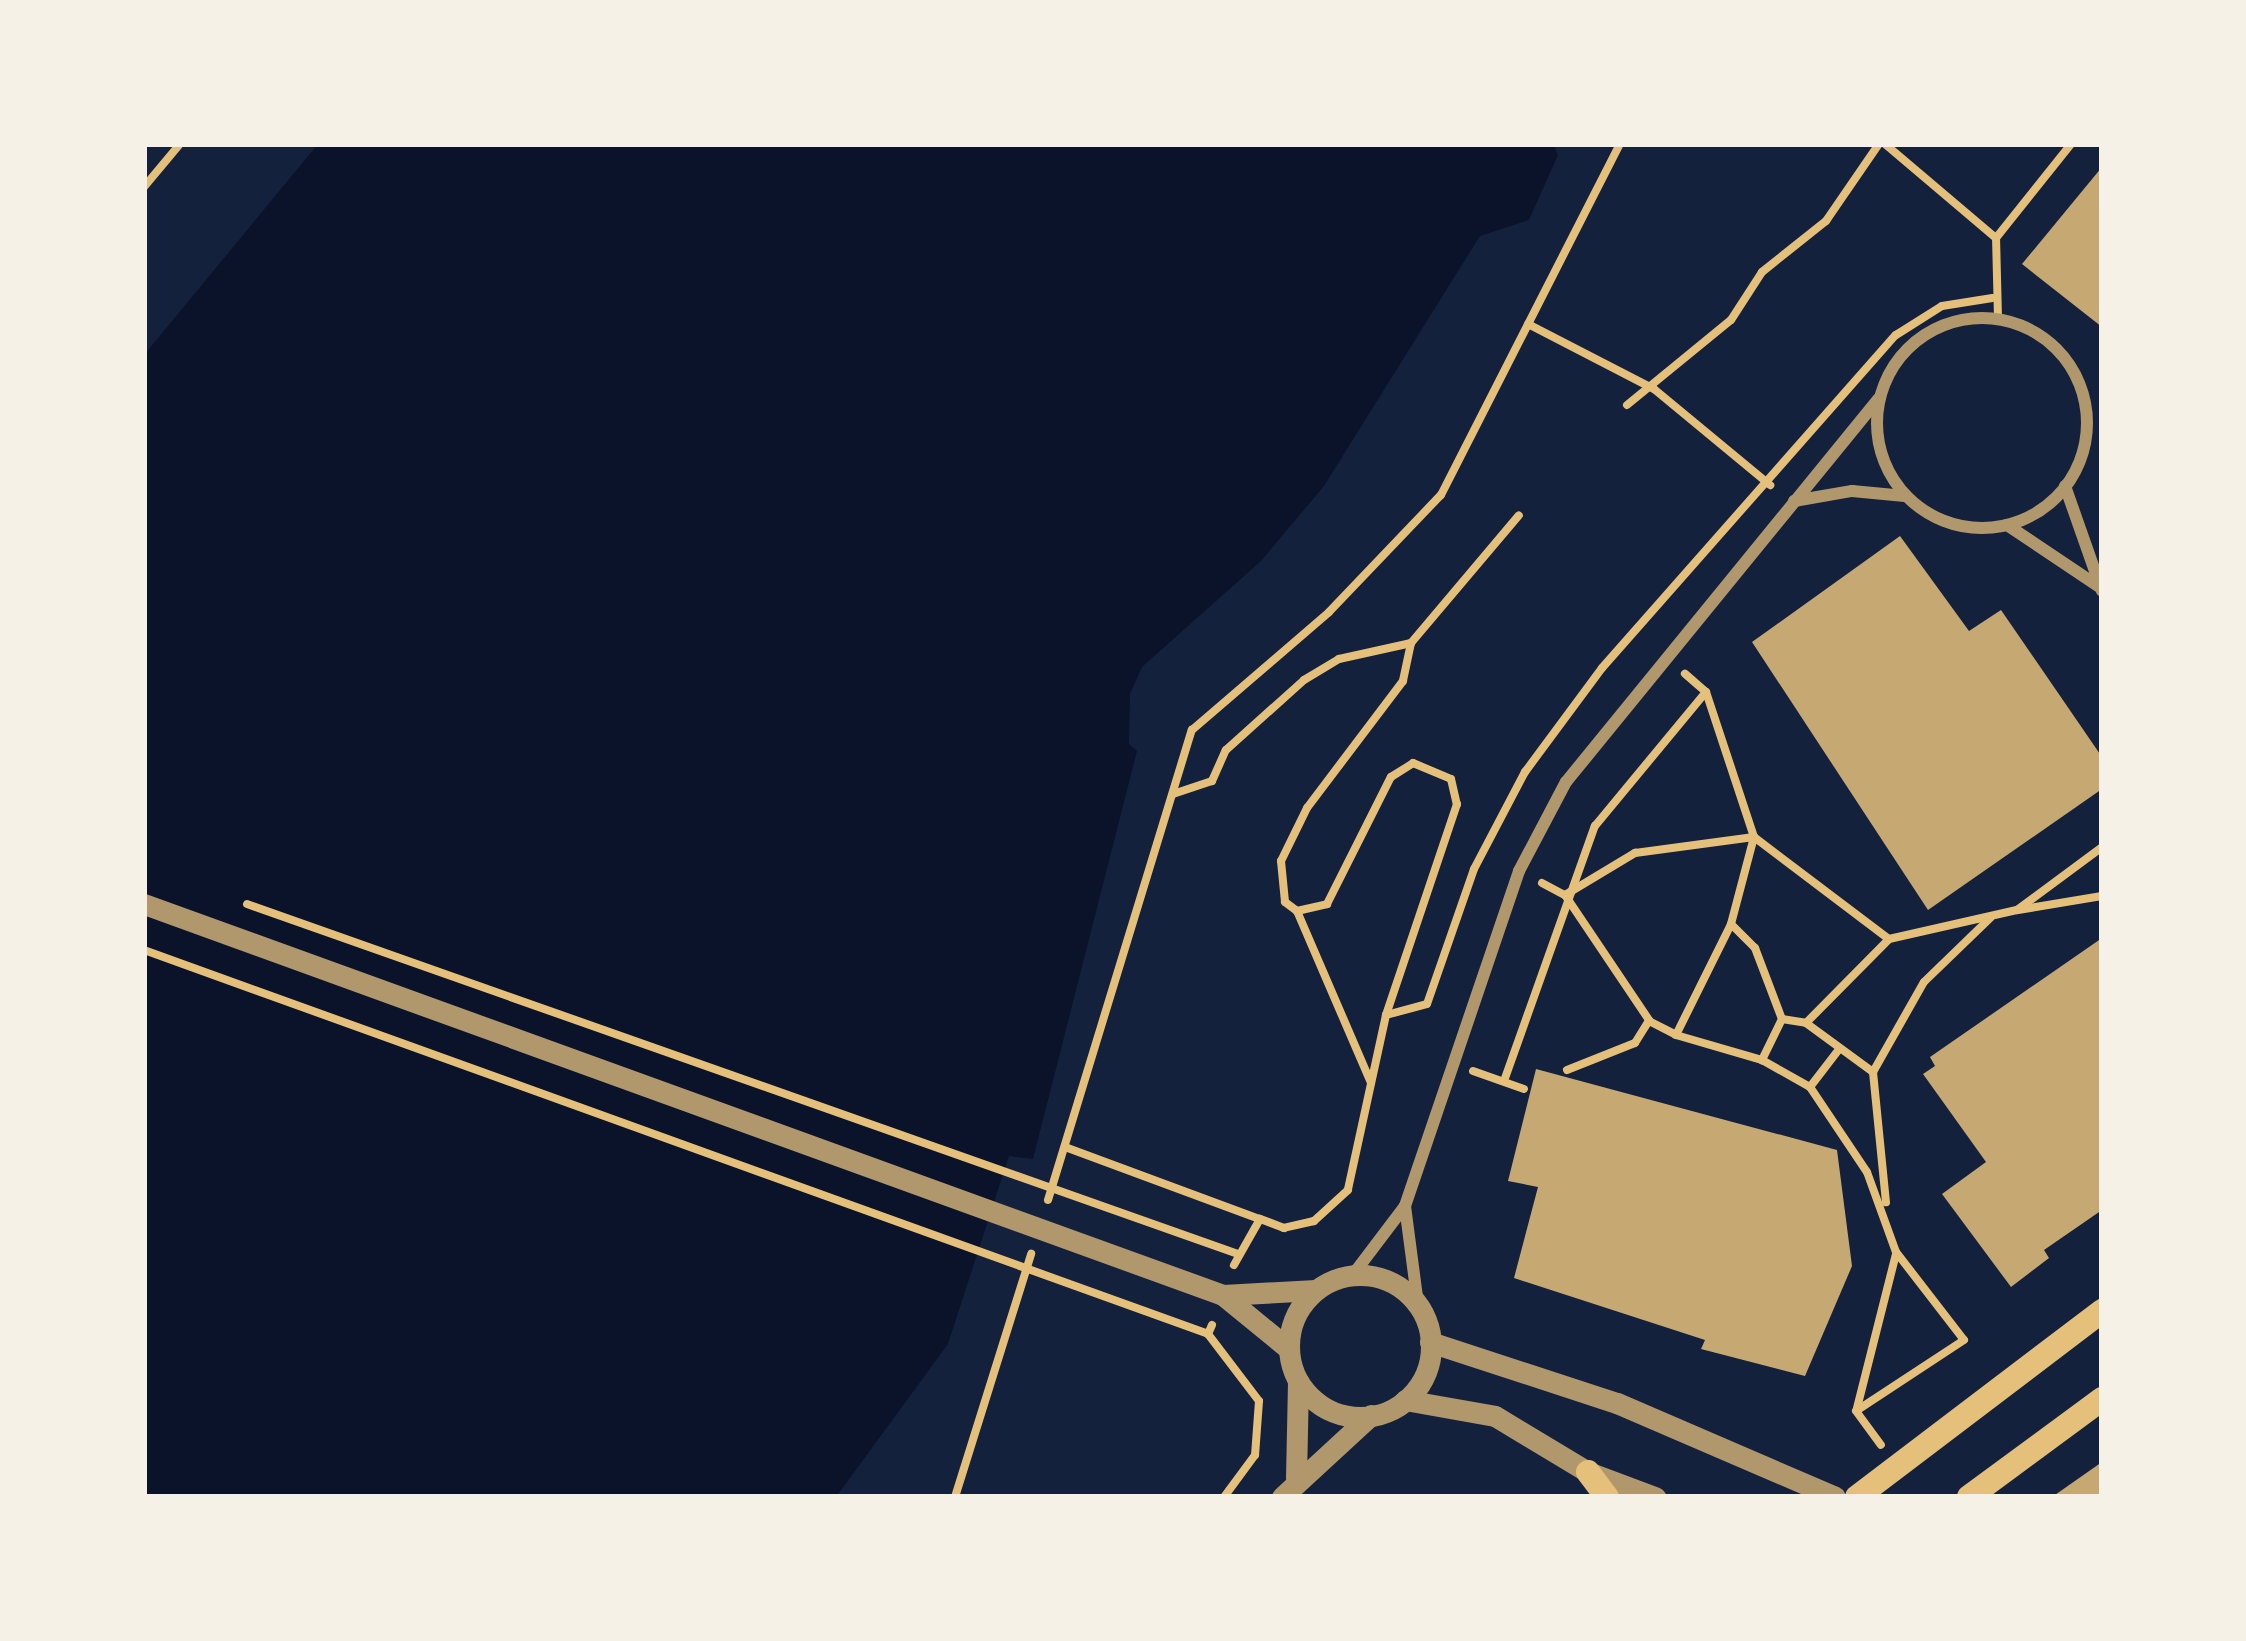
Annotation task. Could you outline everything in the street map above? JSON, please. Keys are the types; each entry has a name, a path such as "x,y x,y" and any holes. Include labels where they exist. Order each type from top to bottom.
{"main road":[{"path":"1857,1497 2102,1311"},
{"path":"1970,1497 2102,1399"},
{"path":"1588,1472 1607,1497"}],"street":[{"path":"1352,1276 1405,1206 1519,872 1566,782 1879,398 1898,359 1928,332 1964,319 1998,318 2046,338 2080,385 2086,438 2065,486 2007,525"},
{"path":"1879,398 1880,450 1906,496"},
{"path":"2065,486 2100,589"},
{"path":"1793,501 1852,491 1906,496 1953,524 2007,525 2100,589"},
{"path":"144,904 1223,1295 1289,1349"},
{"path":"1282,1497 1296,1478 1372,1415 1405,1400 1424,1375 1430,1342 1418,1305 1405,1206"},
{"path":"1223,1295 1316,1290 1352,1276 1389,1281 1418,1305"},
{"path":"1296,1478 1298,1381 1289,1349 1294,1321 1316,1290"},
{"path":"1430,1342 1617,1403 1835,1497"},
{"path":"1298,1381 1330,1410 1372,1415"},
{"path":"1405,1400 1496,1415 1588,1472 1655,1497"}],"path":[{"path":"144,187 180,144"},
{"path":"1045,1210 1192,730 1329,612 1441,495 1619,144"},
{"path":"1627,405 1654,389 1730,320 1762,272 1826,221 1882,144 1996,238"},
{"path":"1998,318 1996,238 2072,144"},
{"path":"1528,324 1654,389 1766,483"},
{"path":"1372,1085 1297,911 1286,902 1281,861 1307,808 1403,681 1411,643 1519,515"},
{"path":"1173,794 1212,781 1226,749 1304,680 1339,659 1411,643"},
{"path":"1525,1089 1504,1081 1565,895 1595,826 1706,692 1754,837 1731,924 1676,1035"},
{"path":"1065,1147 1283,1228 1314,1221 1348,1190 1387,1015 1457,804 1451,779 1413,764 1391,777 1327,904 1297,911"},
{"path":"1565,895 1635,853 1754,837 1889,939"},
{"path":"2017,910 2102,847"},
{"path":"1565,895 1649,1021 1676,1035 1762,1060 1810,1087 1889,1216"},
{"path":"1806,1023 1889,939 2102,896"},
{"path":"233,899 1238,1254"},
{"path":"1856,1411 1896,1252 1877,1169 1873,1072 1924,982 1992,916"},
{"path":"1731,924 1756,948 1782,1019 1762,1060"},
{"path":"144,950 1208,1334 1259,1401 1255,1455 1224,1497"},
{"path":"1782,1019 1806,1023 1873,1072"},
{"path":"1567,1070 1635,1043 1649,1021"},
{"path":"1810,1087 1840,1048"},
{"path":"1208,1334 1238,1254 1260,1219"},
{"path":"955,1497 1038,1231"},
{"path":"1856,1411 1964,1340 1896,1252"},
{"path":"1856,1411 1897,1467"}],"water":[{"path":"318,144 1553,144 1558,155 1529,220 1480,236 1324,486 1261,561 1142,667 1130,694 1129,744 1137,751 1033,1159 1009,1156 948,1344 836,1497 144,1497 144,355"}],"building":[{"path":"2102,167 2102,327 2022,264"},
{"path":"1900,536 1969,631 2001,610 2102,757 2102,789 1928,910 1752,642"},
{"path":"2102,938 2102,1210 2044,1250 2049,1258 2011,1287 1942,1194 1986,1162 1923,1074 1935,1066 1930,1057"},
{"path":"1536,1069 1837,1150 1852,1266 1805,1376 1701,1349 1705,1340 1514,1278 1538,1187 1508,1181"},
{"path":"2102,1462 2102,1497 2052,1497"}]}
